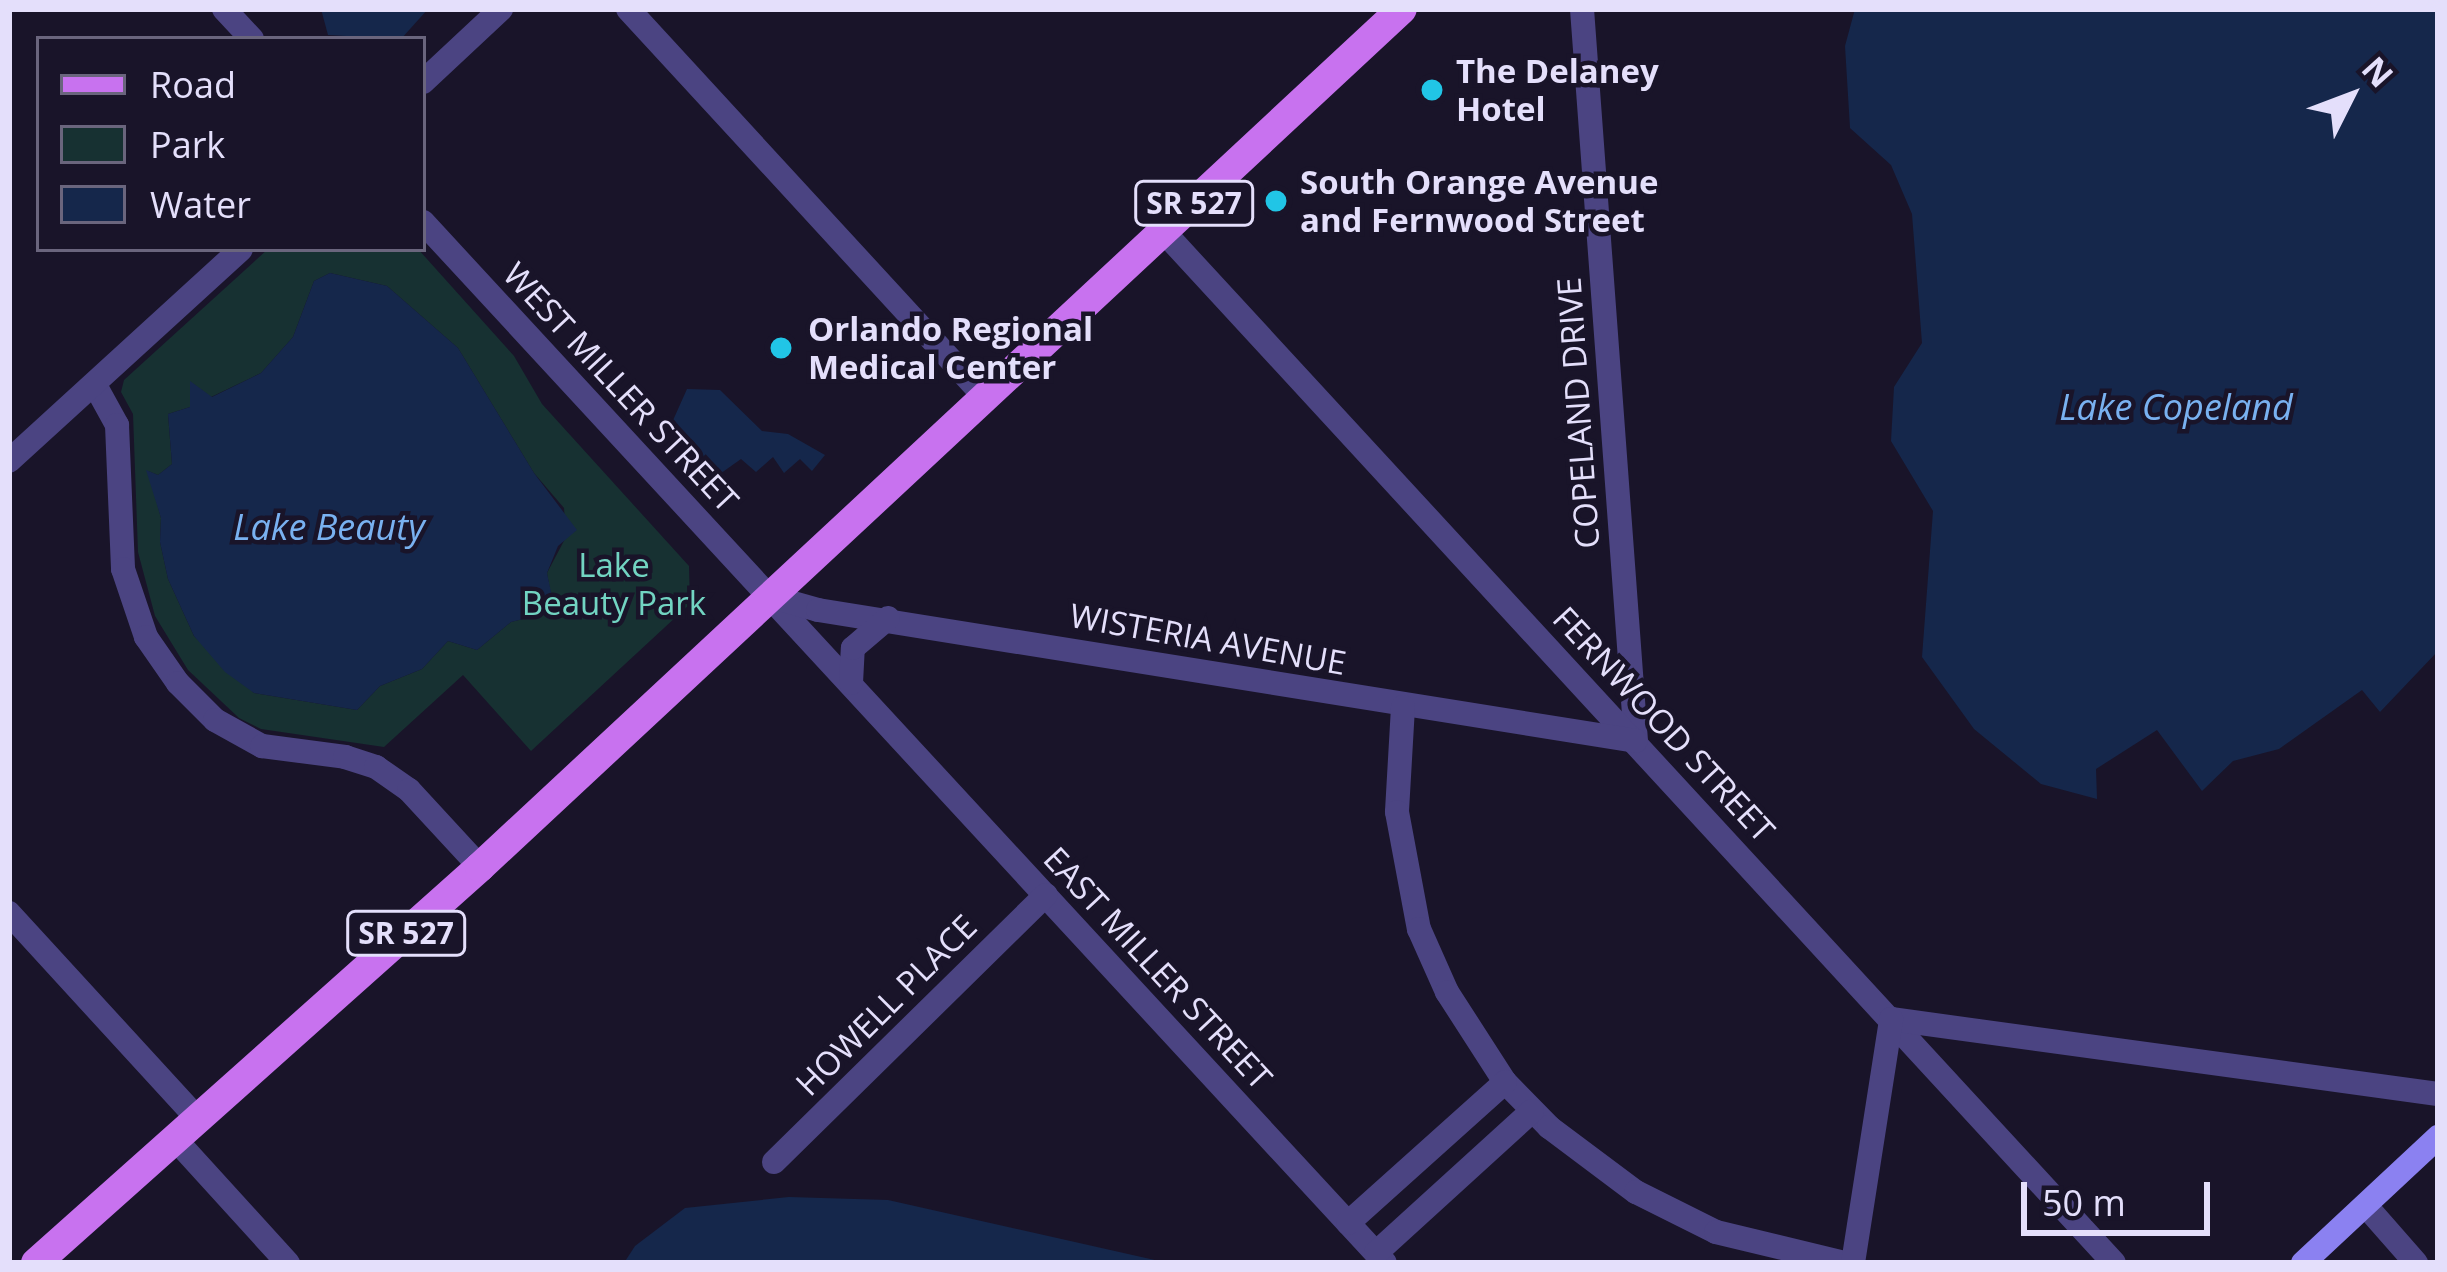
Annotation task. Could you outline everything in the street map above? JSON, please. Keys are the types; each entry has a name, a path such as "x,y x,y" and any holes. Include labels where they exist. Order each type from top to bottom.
{"main road":[{"name":"SR 527","path":"36,1263 479,867 1402,9"}],"street":[{"path":"224,9 249,36"},
{"path":"426,79 501,9"},
{"path":"628,9 985,397"},
{"name":"COPELAND DRIVE","path":"1582,9 1636,741"},
{"name":"WEST MILLER STREET","path":"426,225 770,596"},
{"name":"FERNWOOD STREET","path":"1163,231 2114,1263"},
{"path":"9,461 238,252"},
{"path":"95,385 117,425 123,569 161,662 198,705 234,733 280,751 345,757 393,778 479,867"},
{"path":"770,596 857,689"},
{"name":"WISTERIA AVENUE","path":"770,596 818,610 1636,741"},
{"path":"857,689 853,648 888,618"},
{"name":"EAST MILLER STREET","path":"857,689 1380,1258"},
{"path":"1403,707 1397,812 1419,929 1455,1006 1505,1082 1532,1111 1636,1192 1717,1232 1849,1263 1891,1019 2438,1094"},
{"name":"HOWELL PLACE","path":"773,1162 1046,895"},
{"path":"9,913 187,1129 288,1263"},
{"path":"1348,1223 1505,1082"},
{"path":"1380,1258 1532,1111"},
{"path":"2303,1263 2438,1137"},
{"path":"2366,1205 2416,1263"}],"green space":[{"name":"Lake Beauty Park","path":"265,252 421,252 514,356 542,404 689,566 690,604 531,751 463,675 384,747 261,729 239,718 188,670 155,616 138,552 133,414 121,392 124,380","holes":["330,273 387,286 458,348 534,473 564,508 566,537 547,573 554,611 511,622 477,650 448,641 422,669 380,686 357,710 254,693 194,636 168,579 160,542 161,518 148,471 158,475 172,464 168,414 190,407 192,383 211,397 261,373 293,337 314,281"]}],"water":[{"path":"321,9 428,9 404,36 328,35"},
{"name":"Lake Copeland","path":"1855,9 2438,9 2438,651 2380,712 2362,690 2279,749 2233,761 2202,791 2157,730 2096,769 2097,799 2041,784 1974,729 1922,657 1933,511 1891,441 1894,387 1922,343 1912,214 1891,165 1850,128 1845,46"},
{"name":"Lake Beauty","path":"330,273 387,286 458,348 534,473 577,530 558,546 547,573 555,611 511,622 477,650 448,641 422,669 380,686 357,710 254,693 225,672 194,636 168,579 160,542 161,518 146,470 158,475 172,464 168,414 190,407 190,381 212,397 261,373 293,337 314,281"},
{"path":"687,389 720,390 762,431 788,434 825,455 812,471 800,459 784,473 773,457 756,472 741,459 717,476 670,427"},
{"path":"789,1197 888,1200 1168,1263 624,1263 635,1246 685,1208"}],"place":[{"name":"The Delaney Hotel","path":"1432,90"},
{"name":"South Orange Avenue and Fernwood Street","path":"1276,201"},
{"name":"Orlando Regional Medical Center","path":"781,348"}]}
